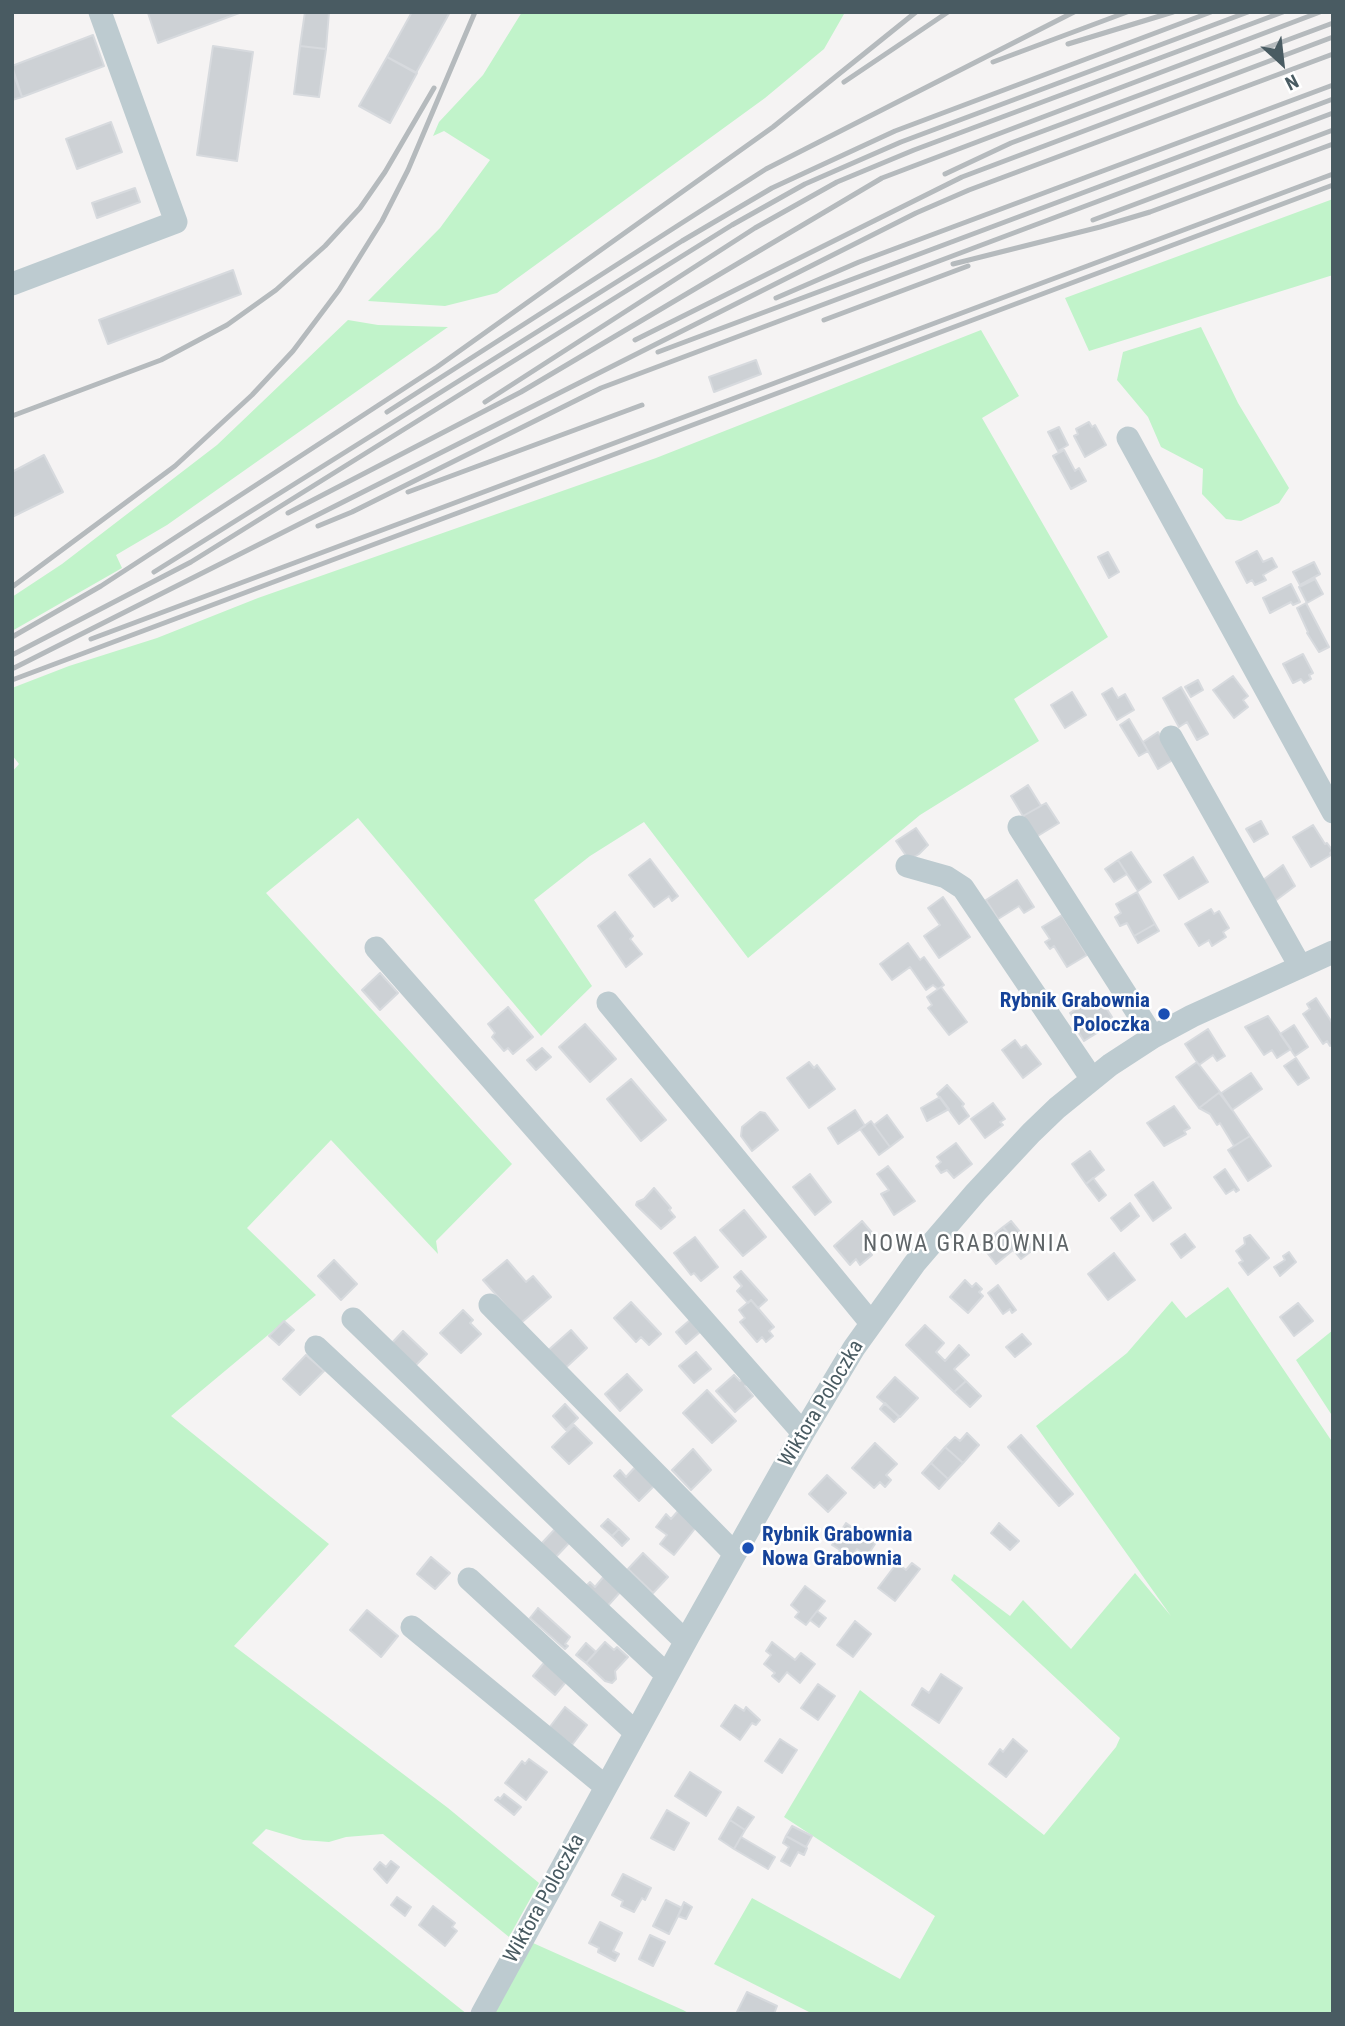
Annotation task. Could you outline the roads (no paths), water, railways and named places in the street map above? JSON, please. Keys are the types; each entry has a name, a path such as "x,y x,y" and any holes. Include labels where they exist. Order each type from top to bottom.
{"street":[{"path":"12,284 176,222 100,12"},
{"path":"1128,438 1333,812"},
{"path":"1171,737 1300,966"},
{"path":"1019,827 1153,1038"},
{"path":"906,866 946,877 963,888 1092,1079"},
{"path":"376,948 803,1433"},
{"name":"Wiktora Poloczka","path":"482,2014 685,1641 803,1433 871,1323 915,1263 1031,1133 1092,1079 1153,1038 1192,1016 1333,952"},
{"path":"608,1003 871,1323"},
{"path":"490,1305 734,1553"},
{"path":"353,1319 685,1641"},
{"path":"316,1347 667,1675"},
{"path":"470,1579 635,1732"},
{"path":"412,1627 606,1787"}],"railway":[{"path":"12,587 175,466 252,395 293,351 339,290 382,221 408,170 475,12"},
{"path":"12,637 101,586 437,367 773,127 916,12"},
{"path":"844,82 948,12"},
{"path":"387,412 766,169 1074,12"},
{"path":"993,62 1127,12"},
{"path":"1068,44 1173,12"},
{"path":"154,572 682,241 772,188 895,131 1211,12"},
{"path":"12,655 191,562 732,225 805,184 901,142 1248,12"},
{"path":"485,402 755,228 837,182 914,150 1283,12"},
{"path":"288,513 521,392 882,178 1320,12"},
{"path":"945,174 1011,143 1333,23"},
{"path":"635,340 962,177 1333,37"},
{"path":"14,668 916,213 969,190 1333,54"},
{"path":"776,298 859,262 1333,85"},
{"path":"12,416 161,360 227,325 276,290 325,246 360,208 385,172 434,88"},
{"path":"658,352 1333,99"},
{"path":"318,526 352,512 601,388 1333,113"},
{"path":"1093,220 1333,130"},
{"path":"953,264 1150,212 1333,144"},
{"path":"91,639 1333,174"},
{"path":"12,680 1333,185"},
{"path":"824,320 968,266"},
{"path":"408,492 642,405"}],"place":[{"name":"Rybnik Grabownia Poloczka","path":"1164,1014"},
{"name":"Rybnik Grabownia Nowa Grabownia","path":"748,1548"}],"district":[{"name":"NOWA GRABOWNIA","path":"967,1245"}]}
